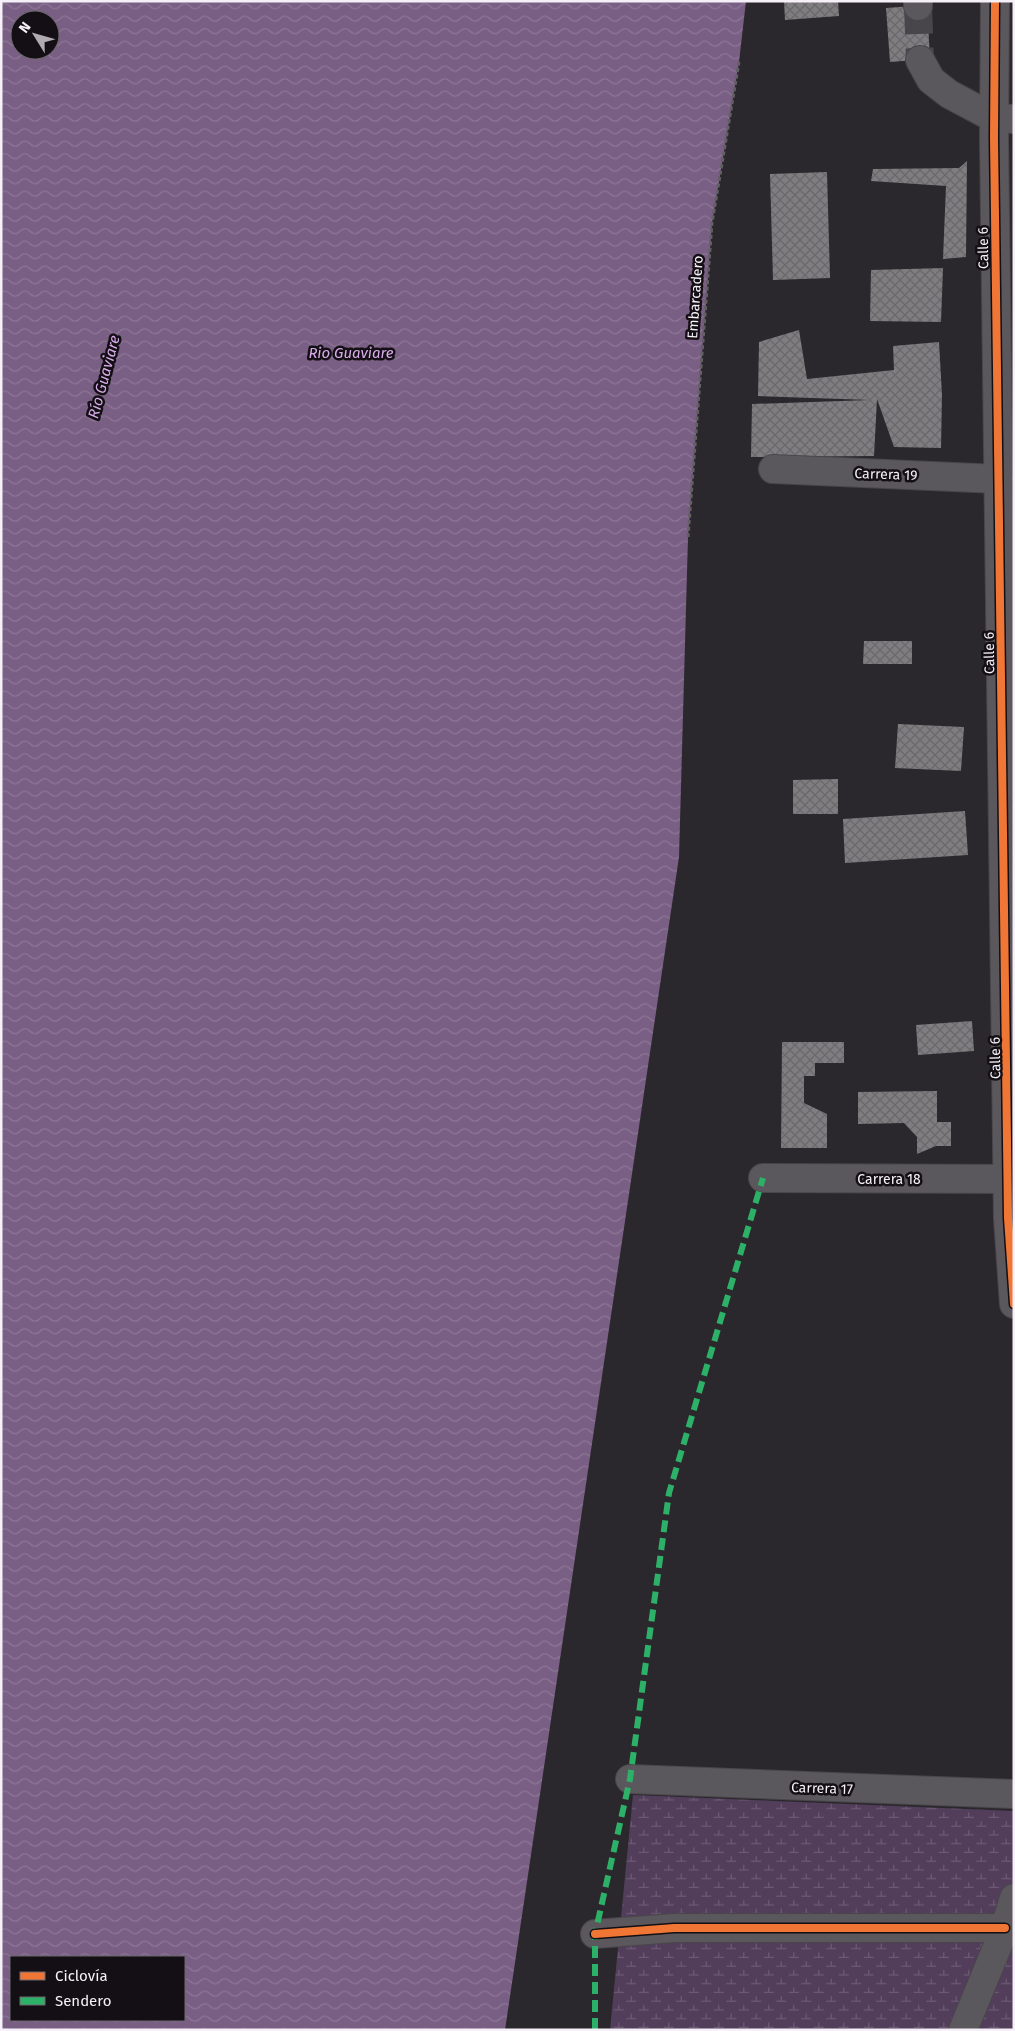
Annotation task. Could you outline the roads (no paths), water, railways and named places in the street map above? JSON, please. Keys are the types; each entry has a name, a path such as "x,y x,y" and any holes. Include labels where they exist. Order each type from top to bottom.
{"street":[{"name":"Calle 6","path":"996,1 1004,83 1000,479 1011,1218 1014,1304"},
{"path":"920,60 931,80 949,94 1004,118"},
{"name":"Carrera 19","path":"773,470 1000,479"},
{"name":"Carrera 18","path":"764,1178 1011,1179"},
{"name":"Carrera 17","path":"630,1779 1014,1794"},
{"path":"963,2030 1005,1928 1014,1898"},
{"path":"594,1934 674,1928 1005,1928"}],"water":[{"name":"Rio Guaviare","path":"1,1 746,1 739,62 712,223 688,537 679,857 505,2030 1,2030"}],"tunnel":[{"path":"918,6 920,60"}],"water label":[{"name":"Río Guaviare","path":"104,377"}]}
